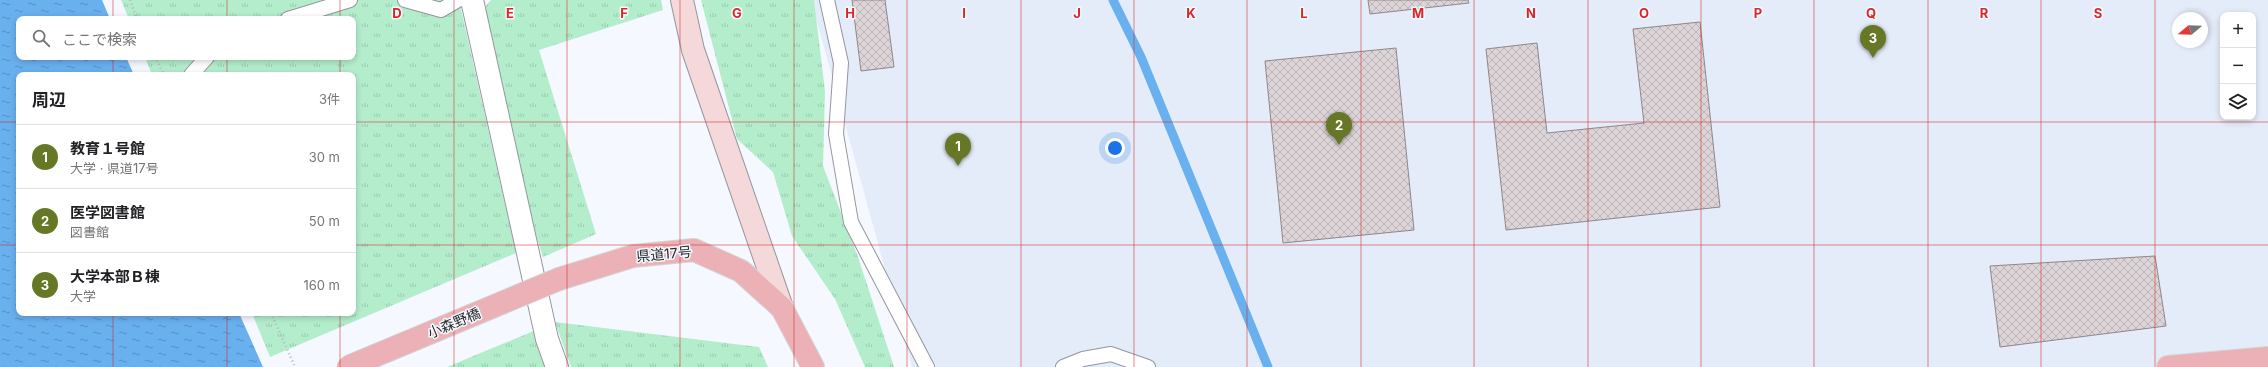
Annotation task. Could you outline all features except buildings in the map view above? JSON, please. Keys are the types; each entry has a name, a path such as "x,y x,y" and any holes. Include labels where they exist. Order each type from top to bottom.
{"main road":[{"name":"県道17号","path":"559,279 633,256 694,250 741,271 782,308 813,367"},
{"name":"小森野橋","path":"348,367 559,279"},
{"path":"2168,367 2268,358"}],"street":[{"path":"472,0 547,339 557,367"},
{"path":"682,0 693,50 782,308"}],"lane":[{"path":"298,16 350,0"},
{"path":"404,0 441,10 458,0"},
{"path":"827,0 841,63 836,134 851,222 927,367"},
{"path":"194,72 205,60"},
{"path":"1063,367 1083,359 1111,354 1148,367"}],"path":[{"path":"130,0 136,16"},
{"path":"156,60 162,72"},
{"path":"272,316 295,367"}],"shaded area":[{"path":"811,0 2268,0 2268,367 912,367"}],"green space":[{"path":"121,0 459,0 516,253 270,357 253,316 356,316 356,72 151,72 146,60 356,60 356,16 128,16"},
{"path":"491,0 661,0 663,10 539,50 596,234 543,257 532,222 483,9"},
{"path":"701,0 814,0 825,91 823,166 858,257 894,367 865,367 835,299 792,236 773,172 737,139"},
{"path":"555,322 759,347 768,367 571,367"},
{"path":"536,330 549,367 447,367"}],"water":[{"path":"0,0 102,0 109,16 16,16 16,60 127,60 133,72 16,72 16,316 240,316 263,367 0,367"}],"waterway":[{"path":"1113,0 1141,57 1268,367"}],"place":[{"name":"大学本部Ｂ棟","path":"1873,58"},
{"name":"医学図書館","path":"1339,145"},
{"name":"教育１号館","path":"958,166"}]}
